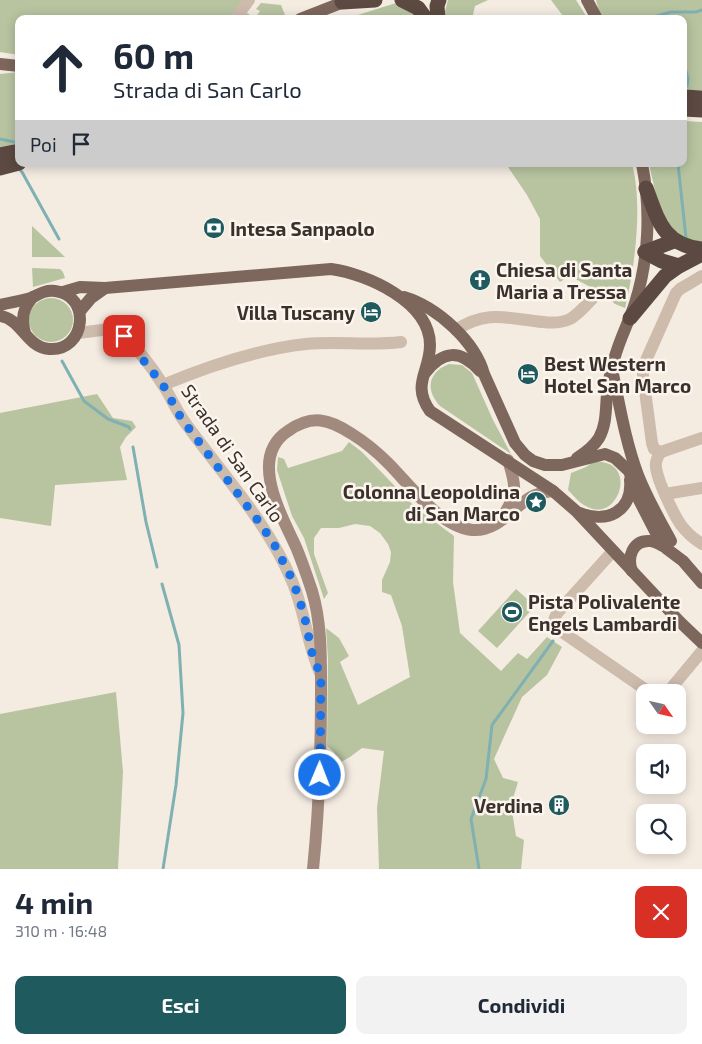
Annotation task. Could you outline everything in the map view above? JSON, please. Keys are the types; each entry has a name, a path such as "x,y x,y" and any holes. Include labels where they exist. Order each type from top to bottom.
{"highway":[{"path":"345,1 375,0"},
{"path":"402,0 423,10"},
{"path":"687,98 702,98"},
{"path":"687,109 702,110"},
{"path":"0,155 15,152"},
{"path":"0,168 15,164"},
{"path":"646,188 663,230 674,241 686,246 702,249"},
{"path":"645,252 674,241"},
{"path":"645,252 662,261 679,266"},
{"path":"630,318 658,283 679,266 702,254"}],"main road":[{"path":"587,0 595,15"},
{"path":"310,15 345,1"},
{"path":"0,64 15,66"},
{"path":"571,463 596,443 601,433 612,369 618,347 638,294 645,252 648,216 642,167"},
{"path":"0,305 33,297 47,291 63,292 80,287 105,288 331,269 354,274 399,296 417,302 452,326 475,354 519,450 533,461 545,465 562,465 605,454 616,458 629,471 643,510 667,549"},
{"path":"80,311 91,298 105,288"},
{"path":"0,316 15,322 30,340 38,346 56,349 65,346 78,333 81,318 80,311 73,300 63,292"},
{"path":"399,296 421,318 428,335 430,351 422,376 421,394 430,410 553,491 576,511 702,644"},
{"path":"25,333 22,323 23,313 26,304 33,297"},
{"path":"428,335 438,326 452,326"},
{"path":"422,376 436,361 452,355 462,356 484,374"},
{"path":"612,369 627,440 645,492 683,561 701,582"},
{"path":"576,511 590,517 600,518 617,512 624,505 629,496 630,487 627,440"},
{"path":"632,571 629,559 632,550 637,544 650,541 667,549 683,561"}],"street":[{"path":"238,15 249,0"},
{"path":"661,452 654,449 652,443 643,367 676,293 702,276"},
{"path":"452,326 490,316 551,322 563,321 575,316 593,298"},
{"name":"Strada di San Carlo","path":"78,333 110,330 120,332 163,385 175,408 275,546 293,581 304,614 313,658 321,675"},
{"path":"163,385 248,356 292,346 323,343 369,344 401,342"},
{"path":"313,869 320,788 321,675 319,630 312,592 303,564 280,512 269,476 270,455 274,444 290,429 306,422 316,420 330,422 355,436 379,455 436,512 462,527 474,530 487,528 508,516 533,496 553,491"},
{"path":"702,438 661,452 656,466 665,494 681,524 689,534 702,544"},
{"path":"499,521 515,493 508,460"},
{"path":"665,494 702,488"},
{"path":"613,551 558,612 554,623 558,629 637,684"},
{"path":"675,684 702,651"}],"green space":[{"path":"0,0 246,0 235,15 15,15 15,54 0,52"},
{"path":"448,0 488,0 475,6 473,15 444,15"},
{"path":"551,0 576,0 585,15 562,15"},
{"path":"596,0 702,0 702,90 687,90 687,15 600,15"},
{"path":"261,3 281,5 285,15 257,15 260,11 256,9"},
{"path":"396,3 416,15 358,15"},
{"path":"15,72 15,144 0,148 0,74"},
{"path":"687,121 702,122 702,244 680,240 661,217 650,167 687,167"},
{"path":"508,167 633,167 637,198 635,255 625,308 615,304 605,295 570,276 560,282 540,256 540,219"},
{"path":"32,226 65,257 32,257"},
{"path":"32,268 60,269 65,278 33,287"},
{"path":"51,298 63,302 69,308 73,320 69,332 63,338 51,342 39,338 33,332 29,320 33,308 39,302"},
{"path":"449,364 462,365 472,373 511,454 440,406 435,400 432,394 431,382 442,367"},
{"path":"97,394 113,418 132,421 136,427 126,437 120,447 127,480 55,485 51,526 0,518 0,413"},
{"path":"349,442 362,452 416,508 454,536 453,582 460,633 501,671 518,653 527,659 547,637 562,647 547,675 522,697 494,759 503,778 518,782 511,805 516,836 524,840 521,869 379,869 377,808 384,751 362,748 339,763 334,752 327,746 328,659 326,628 339,638 349,656 340,662 358,705 410,677 402,626 391,595 382,592 382,580 390,562 391,552 388,544 380,533 370,526 355,524 339,528 321,528 314,538 314,554 328,593 324,599 304,538 292,516 277,470 278,457 284,459 288,468 342,451"},
{"path":"593,462 608,463 616,470 620,479 620,489 616,499 608,506 599,509 585,506 568,490 571,473"},
{"path":"516,589 535,606 497,648 478,631"},
{"path":"116,692 123,772 118,869 0,869 0,714"}],"waterway":[{"path":"660,15 671,12 696,12 702,10"},
{"path":"687,75 687,86"},
{"path":"0,139 15,142"},
{"path":"678,167 686,238"},
{"path":"18,168 59,239"},
{"path":"62,361 84,401 108,419 130,429"},
{"path":"133,447 146,522 157,567"},
{"path":"162,584 179,645 183,713 176,785 163,869"},
{"path":"479,869 471,819 486,779 492,725 553,641"}],"place":[{"name":"Intesa Sanpaolo","path":"214,228"},
{"name":"Chiesa di Santa Maria a Tressa","path":"480,280"},
{"name":"Villa Tuscany","path":"371,312"},
{"name":"Best Western Hotel San Marco","path":"528,374"},
{"name":"Colonna Leopoldina di San Marco","path":"536,502"},
{"name":"Pista Polivalente Engels Lambardi","path":"512,612"},
{"name":"Verdina","path":"559,805"}],"route":[{"path":"124,336 163,385 181,418 262,526 275,546 293,581 304,614 313,658 321,675 320,775"}]}
